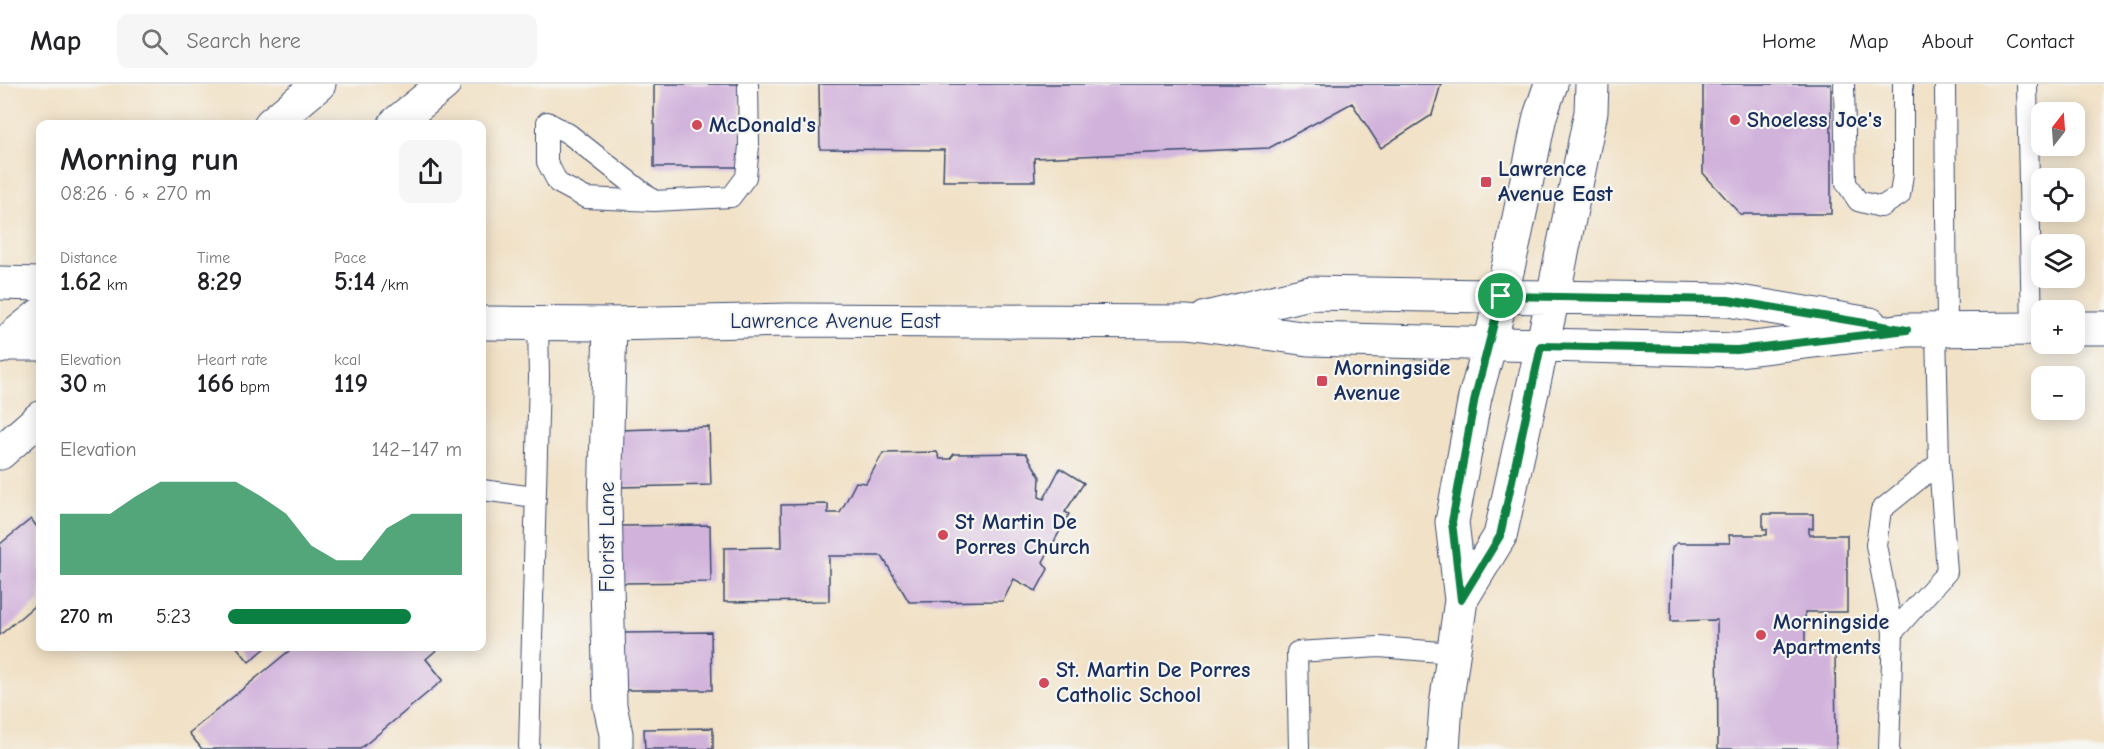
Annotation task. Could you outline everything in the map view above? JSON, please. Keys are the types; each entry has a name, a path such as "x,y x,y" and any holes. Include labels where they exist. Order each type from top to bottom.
{"main road":[{"path":"276,120 319,84"},
{"path":"400,120 444,84"},
{"path":"1443,749 1446,705 1461,600 1452,522 1475,397 1490,344 1540,116 1551,84"},
{"path":"1461,600 1500,536 1591,112 1592,84"},
{"path":"0,283 36,284"},
{"name":"Lawrence Avenue East","path":"1188,322 1310,293 1728,300 1930,330"},
{"path":"1,345 36,318"},
{"name":"Lawrence Avenue East","path":"486,323 610,324 788,320 1188,322 1308,339 1737,350 1930,330 2031,329"},
{"name":"Florist Lane","path":"610,324 605,503 610,706 616,734 616,749"},
{"path":"2085,328 2104,328"},
{"path":"1,345 36,345"},
{"path":"0,453 36,422"}],"lane":[{"path":"654,201 569,134 547,122 547,162 558,183 586,198 654,201 731,197 746,177 749,146 748,84"},
{"path":"1844,84 1846,183 1858,201 1881,207 1900,195 1903,174 1903,84"},
{"path":"1893,632 1947,572 1930,330 1945,84"},
{"path":"2027,84 2036,300"},
{"path":"529,749 539,377 538,323"},
{"path":"1889,749 1893,632 1876,545 1881,510 1939,463"},
{"path":"486,491 535,497"},
{"path":"1299,749 1298,652 1379,648 1453,653"}],"building":[{"name":"McDonald's","path":"654,84 740,84 741,167 654,167"},
{"path":"819,84 1441,84 1432,115 1381,148 1352,103 1269,148 1034,158 1035,181 943,181 944,150 820,149"},
{"path":"1703,84 1831,84 1831,214 1740,214 1703,173"},
{"path":"709,427 711,485 621,487 620,430"},
{"name":"St Martin De Porres Church","path":"937,452 940,459 950,459 954,454 1026,453 1040,477 1039,497 1044,499 1060,468 1084,483 1065,512 1069,514 1043,562 1048,569 1036,591 1014,579 1003,601 909,602 882,556 829,556 829,601 724,602 724,548 782,547 781,505 828,504 828,513 840,513 856,482 866,483 883,453"},
{"name":"Morningside Apartments","path":"1763,514 1813,514 1813,529 1809,528 1809,535 1847,535 1847,612 1805,612 1805,650 1835,650 1836,749 1718,749 1717,620 1671,621 1672,547 1677,543 1730,543 1729,535 1767,535 1767,529 1763,529"},
{"path":"31,519 36,526 36,604 0,635 0,544"},
{"path":"710,525 711,582 621,583 621,526"},
{"path":"711,632 712,690 623,690 622,633"},
{"path":"240,651 262,651 249,662"},
{"path":"289,651 435,651 426,659 443,680 360,749 202,749 189,733"},
{"path":"713,728 713,749 645,749 644,729"}],"place":[{"name":"Shoeless Joe's","path":"1735,120"},
{"name":"McDonald's","path":"697,125"},
{"name":"Lawrence Avenue East","path":"1486,182"},
{"name":"Morningside Avenue","path":"1322,381"},
{"name":"St Martin De Porres Church","path":"943,535"},
{"name":"Morningside Apartments","path":"1761,635"},
{"name":"St. Martin De Porres Catholic School","path":"1044,683"}],"route":[{"path":"1501,296 1728,300 1907,330 1737,350 1541,346 1500,536 1461,600 1452,522 1475,397 1501,296"}]}
